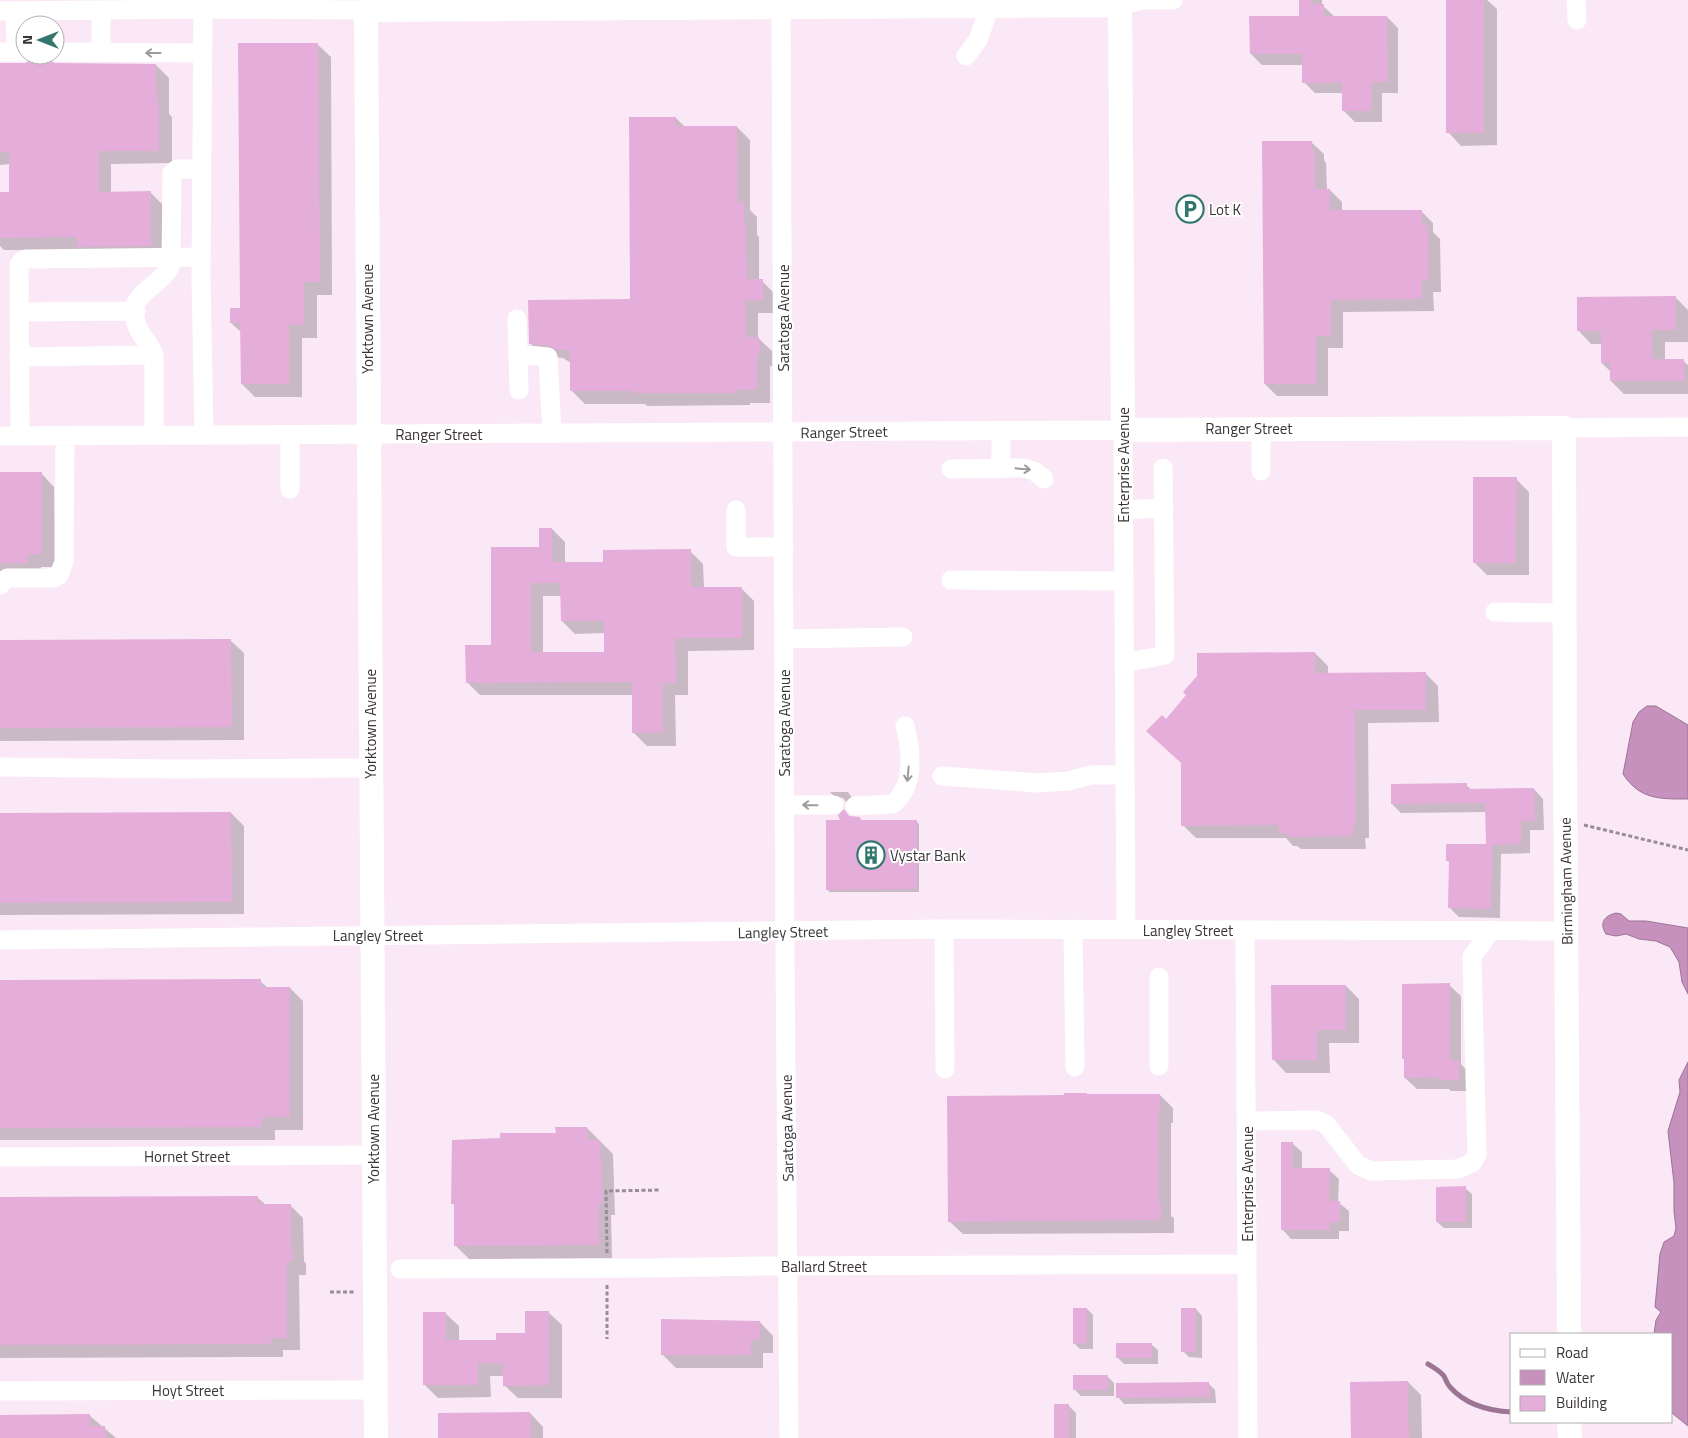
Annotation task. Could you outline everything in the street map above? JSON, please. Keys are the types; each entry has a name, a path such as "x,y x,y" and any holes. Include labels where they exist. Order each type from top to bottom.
{"main road":[{"path":"366,10 523,5 990,6 1120,2"},
{"name":"Enterprise Avenue","path":"1120,2 1123,430"},
{"name":"Yorktown Avenue","path":"366,10 376,1438"},
{"name":"Ranger Street","path":"1123,430 1564,428"},
{"name":"Birmingham Avenue","path":"1564,428 1569,1333"},
{"path":"1570,1423 1570,1438"}],"street":[{"path":"1120,2 1174,0"},
{"path":"1576,0 1577,20"},
{"path":"966,56 978,40 990,6"},
{"name":"Saratoga Avenue","path":"781,7 789,1438"},
{"path":"202,9 204,436"},
{"path":"101,10 101,52"},
{"path":"14,52 7,11 366,10"},
{"path":"65,52 202,53"},
{"path":"154,436 154,355 138,328 136,312 138,298 168,271 171,258 172,172 177,169 202,169"},
{"path":"20,436 19,265 22,261 26,259 202,257"},
{"path":"19,312 136,312"},
{"path":"517,320 518,390"},
{"path":"518,354 548,357 552,434"},
{"path":"19,357 154,355"},
{"name":"Ranger Street","path":"1564,428 1688,427"},
{"path":"1261,428 1261,471"},
{"path":"999,469 1001,430"},
{"name":"Ranger Street","path":"0,436 1123,430"},
{"name":"Enterprise Avenue","path":"1123,430 1126,930"},
{"path":"290,435 290,489"},
{"path":"0,585 7,578 54,578 59,575 64,562 65,436"},
{"path":"951,469 1024,468 1034,471 1044,478"},
{"path":"1124,663 1165,655 1163,468"},
{"path":"1123,510 1164,508"},
{"path":"736,510 736,547 784,547"},
{"path":"951,580 1124,581"},
{"path":"1495,612 1564,613"},
{"path":"784,639 903,637"},
{"path":"855,806 893,804 904,792 909,779 908,740 905,726"},
{"path":"0,767 178,769 371,768"},
{"path":"942,776 1038,783 1068,781 1091,775 1125,775"},
{"path":"785,805 834,805"},
{"path":"944,929 945,1069"},
{"name":"Langley Street","path":"0,940 944,929 1567,931"},
{"path":"1073,929 1074,1067"},
{"name":"Enterprise Avenue","path":"1245,930 1248,1438"},
{"path":"1246,1121 1316,1120 1326,1124 1358,1165 1371,1171 1458,1169 1472,1163 1477,1154 1472,957 1491,930"},
{"path":"1159,977 1159,1066"},
{"name":"Hornet Street","path":"0,1157 373,1155"},
{"name":"Ballard Street","path":"400,1269 1247,1264"},
{"name":"Hoyt Street","path":"0,1391 375,1390"}],"path":[{"path":"1581,824 1688,850"},
{"path":"607,1339 606,1191 660,1190"},
{"path":"330,1292 356,1292"}],"water":[{"path":"1647,706 1656,706 1688,725 1688,799 1668,799 1651,796 1636,789 1623,774 1633,722 1639,712"},
{"path":"1616,913 1621,914 1629,921 1646,921 1688,928 1688,994 1682,982 1679,962 1670,947 1656,941 1639,939 1626,934 1616,936 1606,934 1603,926 1604,920"},
{"path":"1688,1062 1688,1426 1673,1414 1673,1333 1654,1333 1656,1320 1661,1312 1655,1307 1660,1254 1664,1242 1674,1236 1676,1228 1674,1183 1668,1131 1680,1092 1679,1080"}],"building":[{"path":"1299,0 1311,0 1311,4 1324,4 1324,16 1387,16 1388,82 1372,82 1372,111 1342,111 1342,83 1302,83 1302,54 1250,54 1249,16 1299,16"},
{"path":"1446,0 1484,0 1484,133 1446,133"},
{"path":"238,43 318,43 320,282 304,282 304,325 289,325 289,384 241,384 240,323 230,323 230,308 240,308"},
{"path":"0,63 15,63 15,65 65,65 65,63 156,64 157,102 159,102 159,151 99,151 99,192 151,191 151,246 77,247 77,237 0,238 0,192 9,192 9,152 0,152"},
{"path":"629,117 676,117 676,126 737,126 738,203 744,203 747,279 763,279 763,300 745,301 746,337 759,337 760,354 757,354 757,390 737,390 737,393 570,391 570,350 557,350 549,346 529,344 528,300 630,299"},
{"path":"1262,141 1312,141 1312,150 1315,150 1315,189 1330,189 1330,210 1422,210 1422,225 1428,225 1429,280 1422,280 1422,299 1331,300 1331,336 1316,336 1316,384 1264,384"},
{"path":"1676,296 1676,330 1652,330 1652,359 1684,359 1684,381 1610,381 1610,363 1601,363 1601,331 1577,331 1577,297"},
{"path":"0,472 42,472 42,554 28,554 28,563 0,563"},
{"path":"1473,477 1517,477 1516,563 1473,563"},
{"path":"539,528 552,528 552,562 603,562 603,550 691,549 691,587 742,587 742,638 675,638 676,683 663,683 663,733 632,733 632,682 466,683 465,645 491,645 491,547 539,547","holes":["531,583 560,583 561,621 604,621 604,652 531,652"]},
{"path":"231,639 232,727 0,728 0,640"},
{"path":"1315,652 1315,673 1426,672 1426,710 1355,710 1356,825 1353,826 1353,836 1287,837 1287,833 1279,833 1279,825 1181,826 1181,763 1146,731 1162,715 1166,719 1186,695 1183,692 1197,676 1197,653"},
{"path":"1467,783 1467,789 1534,788 1535,821 1521,821 1521,844 1492,845 1491,909 1448,908 1449,861 1446,861 1446,844 1486,844 1485,803 1391,804 1391,784"},
{"name":"Vystar Bank","path":"844,809 849,816 860,817 861,820 917,820 917,889 826,890 826,820 840,820 838,815"},
{"path":"231,812 232,902 0,903 0,813"},
{"path":"261,979 261,987 290,987 290,1117 262,1117 262,1127 0,1128 0,980"},
{"path":"1450,983 1450,1060 1459,1060 1459,1080 1438,1080 1438,1077 1404,1078 1404,1059 1402,1059 1402,984"},
{"path":"1271,985 1346,985 1346,1030 1317,1030 1317,1060 1272,1060"},
{"path":"1064,1093 1160,1094 1160,1110 1158,1110 1159,1204 1161,1204 1161,1220 948,1222 947,1096 1064,1095"},
{"path":"555,1127 587,1127 588,1140 600,1140 603,1202 599,1202 599,1245 454,1246 454,1204 451,1204 452,1140 500,1138 500,1133 556,1133"},
{"path":"1281,1142 1293,1142 1293,1168 1330,1168 1329,1201 1340,1201 1340,1222 1330,1222 1330,1230 1281,1230"},
{"path":"1466,1186 1466,1222 1436,1222 1436,1187"},
{"path":"258,1196 258,1204 291,1204 291,1250 293,1249 293,1262 287,1262 287,1338 271,1338 271,1344 0,1345 0,1197"},
{"path":"1073,1308 1087,1308 1087,1343 1073,1344"},
{"path":"1181,1308 1196,1308 1196,1352 1181,1352"},
{"path":"525,1311 549,1311 549,1385 503,1386 503,1363 478,1363 478,1385 423,1385 423,1312 446,1312 446,1340 496,1340 496,1333 525,1333"},
{"path":"661,1319 760,1321 760,1340 751,1340 751,1355 661,1355"},
{"path":"1116,1343 1152,1343 1152,1358 1116,1358"},
{"path":"1073,1375 1108,1375 1108,1390 1073,1390"},
{"path":"1408,1381 1409,1438 1351,1438 1350,1382"},
{"path":"1209,1382 1210,1397 1116,1398 1116,1383"},
{"path":"1054,1404 1069,1404 1069,1438 1054,1438"},
{"path":"530,1412 531,1438 438,1438 438,1413"},
{"path":"90,1414 90,1426 105,1426 106,1438 0,1438 0,1415"}],"waterway":[{"path":"1428,1364 1442,1374 1449,1386 1463,1398 1478,1406 1510,1412"}],"place":[{"name":"Lot K","path":"1190,209"},
{"name":"Vystar Bank","path":"871,855"}]}
